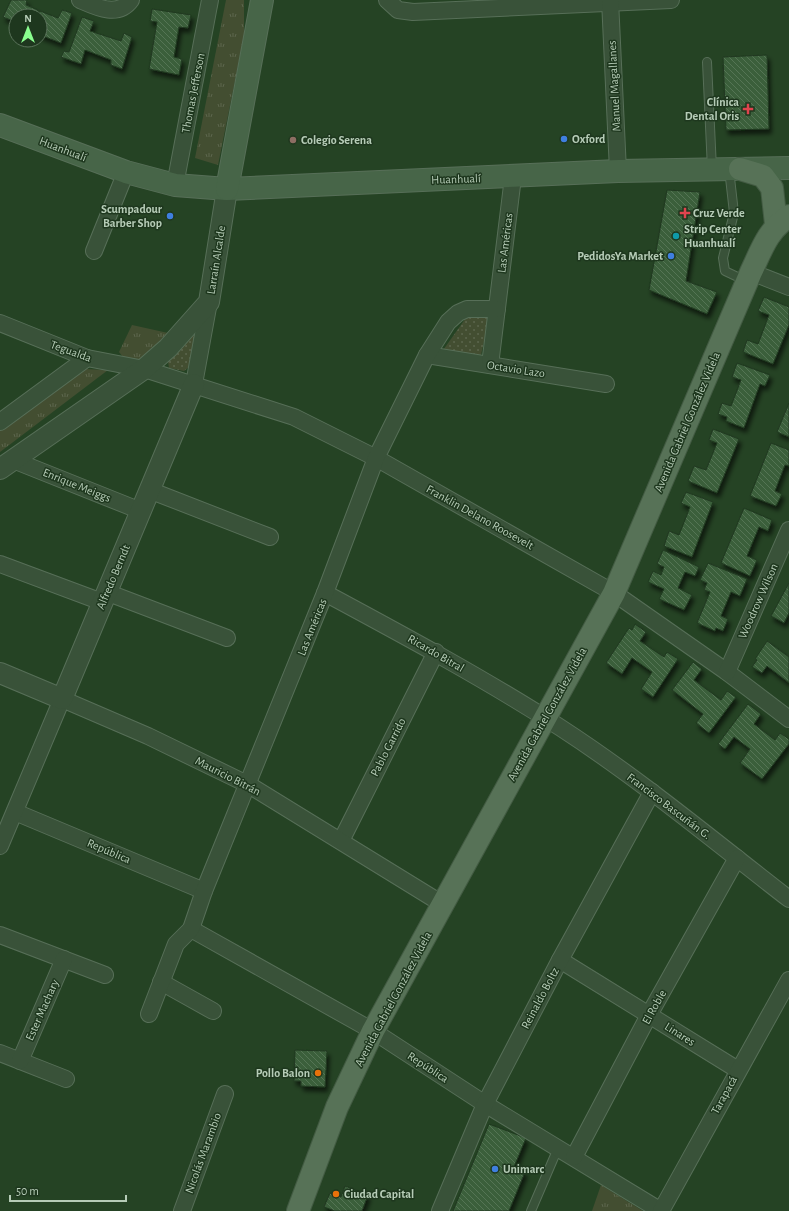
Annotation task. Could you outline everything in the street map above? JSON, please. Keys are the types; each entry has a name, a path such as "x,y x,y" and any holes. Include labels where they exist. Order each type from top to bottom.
{"main road":[{"name":"Larraín Alcalde","path":"227,189 262,0"},
{"name":"Huanhualí","path":"0,125 126,172 175,185 227,189 618,172 789,168"},
{"path":"727,169 763,176 772,188 783,220"},
{"name":"Avenida Gabriel González Videla","path":"298,1211 337,1107 373,1031 444,905 544,718 614,593 749,277 768,237 783,220"}],"street":[{"path":"80,0 104,10 119,9 130,0"},
{"name":"Thomas Jefferson","path":"175,185 210,0"},
{"path":"387,0 398,10 413,12 671,0"},
{"name":"Manuel Magallanes","path":"611,2 618,172"},
{"path":"94,252 126,172"},
{"name":"Las Américas","path":"490,365 513,177"},
{"name":"Larraín Alcalde","path":"6,464 144,369 168,348 209,302 227,189"},
{"path":"749,277 789,287"},
{"name":"Alfredo Berndt","path":"0,846 194,384 209,302"},
{"name":"Las Américas","path":"149,1014 176,944 191,929 204,891 249,785 325,593 376,458 427,355 448,322 458,313 467,309 496,309"},
{"name":"Tegualda","path":"0,323 88,358 144,369"},
{"name":"Octavio Lazo","path":"427,355 606,384"},
{"path":"0,422 88,358"},
{"name":"Franklin Delano Roosevelt","path":"144,369 294,417 376,458 614,593 727,672 789,719"},
{"name":"Enrique Meiggs","path":"6,464 141,511"},
{"path":"149,490 270,537"},
{"name":"Woodrow Wilson","path":"727,672 784,558 789,530"},
{"path":"0,564 227,638"},
{"name":"Ricardo Bitral","path":"325,593 436,652 544,718"},
{"name":"Pablo Garrido","path":"341,841 436,652"},
{"name":"Mauricio Bitrán","path":"0,673 148,736 249,785 444,905"},
{"name":"Francisco Bascuñán G.","path":"544,718 652,792 789,899"},
{"name":"Reinaldo Boltz","path":"440,1211 485,1104 560,960 652,792"},
{"name":"República","path":"15,812 204,891"},
{"name":"El Roble","path":"574,1157 649,1015 737,858"},
{"name":"República","path":"191,929 373,1031 485,1104 661,1211"},
{"path":"0,934 105,975"},
{"name":"Ester Machary","path":"20,1061 64,959"},
{"name":"Linares","path":"560,960 738,1070"},
{"name":"Tarapacá","path":"661,1211 789,980"},
{"path":"161,982 213,1011"},
{"path":"0,1053 66,1079"},
{"name":"Nicolás Marambio","path":"182,1211 225,1094"}],"lane":[{"path":"707,62 734,213 723,258 725,271 749,277"},
{"path":"531,1211 558,1148"}],"green space":[{"path":"226,0 244,0 244,36 218,165 195,158"},
{"path":"468,315 490,316 480,359 441,353"},
{"path":"132,325 168,333 158,348 141,361 123,357 119,352"},
{"path":"189,334 195,335 193,364 184,371 169,368 167,355"},
{"path":"85,369 108,370 0,452 0,430"},
{"path":"601,1185 643,1211 592,1211"}],"building":[{"path":"11,0 27,0 26,5 33,8 8,8 8,19 3,17"},
{"path":"152,9 191,15 188,28 179,27 174,57 182,59 179,75 149,69 157,22 150,21"},
{"path":"62,10 72,13 61,43 48,38 48,14 58,18"},
{"path":"82,17 94,21 90,31 121,41 124,33 132,37 122,69 111,65 111,60 85,50 81,64 61,57 64,51 69,52"},
{"path":"767,55 769,129 726,130 723,57"},
{"name":"Strip Center Huanhualí","path":"667,190 700,192 686,281 717,292 707,314 649,290"},
{"path":"764,297 789,307 789,325 773,364 743,352 747,340 758,344 769,315 758,311"},
{"path":"737,363 770,375 765,386 760,384 744,428 726,421 727,417 718,414 722,403 731,406 741,380 732,377"},
{"path":"789,403 789,437 777,432"},
{"path":"713,429 739,439 717,493 688,481 694,466 706,470 717,443 709,440"},
{"path":"771,443 789,450 789,466 785,465 775,491 782,494 776,506 750,496"},
{"path":"686,492 713,502 692,557 664,546 669,531 679,535 690,507 681,503"},
{"path":"744,508 772,520 768,531 759,527 747,556 757,560 750,576 721,563"},
{"path":"663,550 699,567 695,576 685,572 678,588 692,595 684,610 659,599 664,589 648,582 653,571 661,575 664,567 657,564"},
{"path":"708,563 747,579 740,596 731,592 721,616 728,619 723,631 716,628 715,631 697,623 710,592 704,590 707,583 700,580"},
{"path":"789,583 789,613 784,623 771,616"},
{"path":"635,624 646,632 640,641 664,657 667,652 678,659 653,697 641,689 652,672 632,658 622,674 606,663 629,628 632,630"},
{"path":"767,641 789,657 789,683 767,666 762,673 752,667 757,660 755,659"},
{"path":"693,662 702,669 694,680 721,700 727,691 736,697 709,733 696,723 703,714 672,690"},
{"path":"748,704 761,714 754,724 775,740 780,733 789,739 789,744 762,779 740,763 750,749 734,737 725,749 718,744"},
{"path":"295,1050 327,1051 325,1087 301,1086 301,1081 294,1081"},
{"name":"Unimarc","path":"489,1124 526,1138 514,1167 525,1172 509,1211 453,1211"},
{"path":"345,1186 368,1195 362,1211 335,1211 324,1207 330,1193 341,1197"}],"place":[{"name":"Clínica Dental Oris","path":"748,109"},
{"name":"Oxford","path":"564,139"},
{"name":"Colegio Serena","path":"293,140"},
{"name":"Cruz Verde","path":"685,213"},
{"name":"Scumpadour Barber Shop","path":"170,216"},
{"name":"Strip Center Huanhualí","path":"676,236"},
{"name":"PedidosYa Market","path":"671,256"},
{"name":"Pollo Balon","path":"318,1073"},
{"name":"Unimarc","path":"495,1169"},
{"name":"Ciudad Capital","path":"336,1194"}]}
